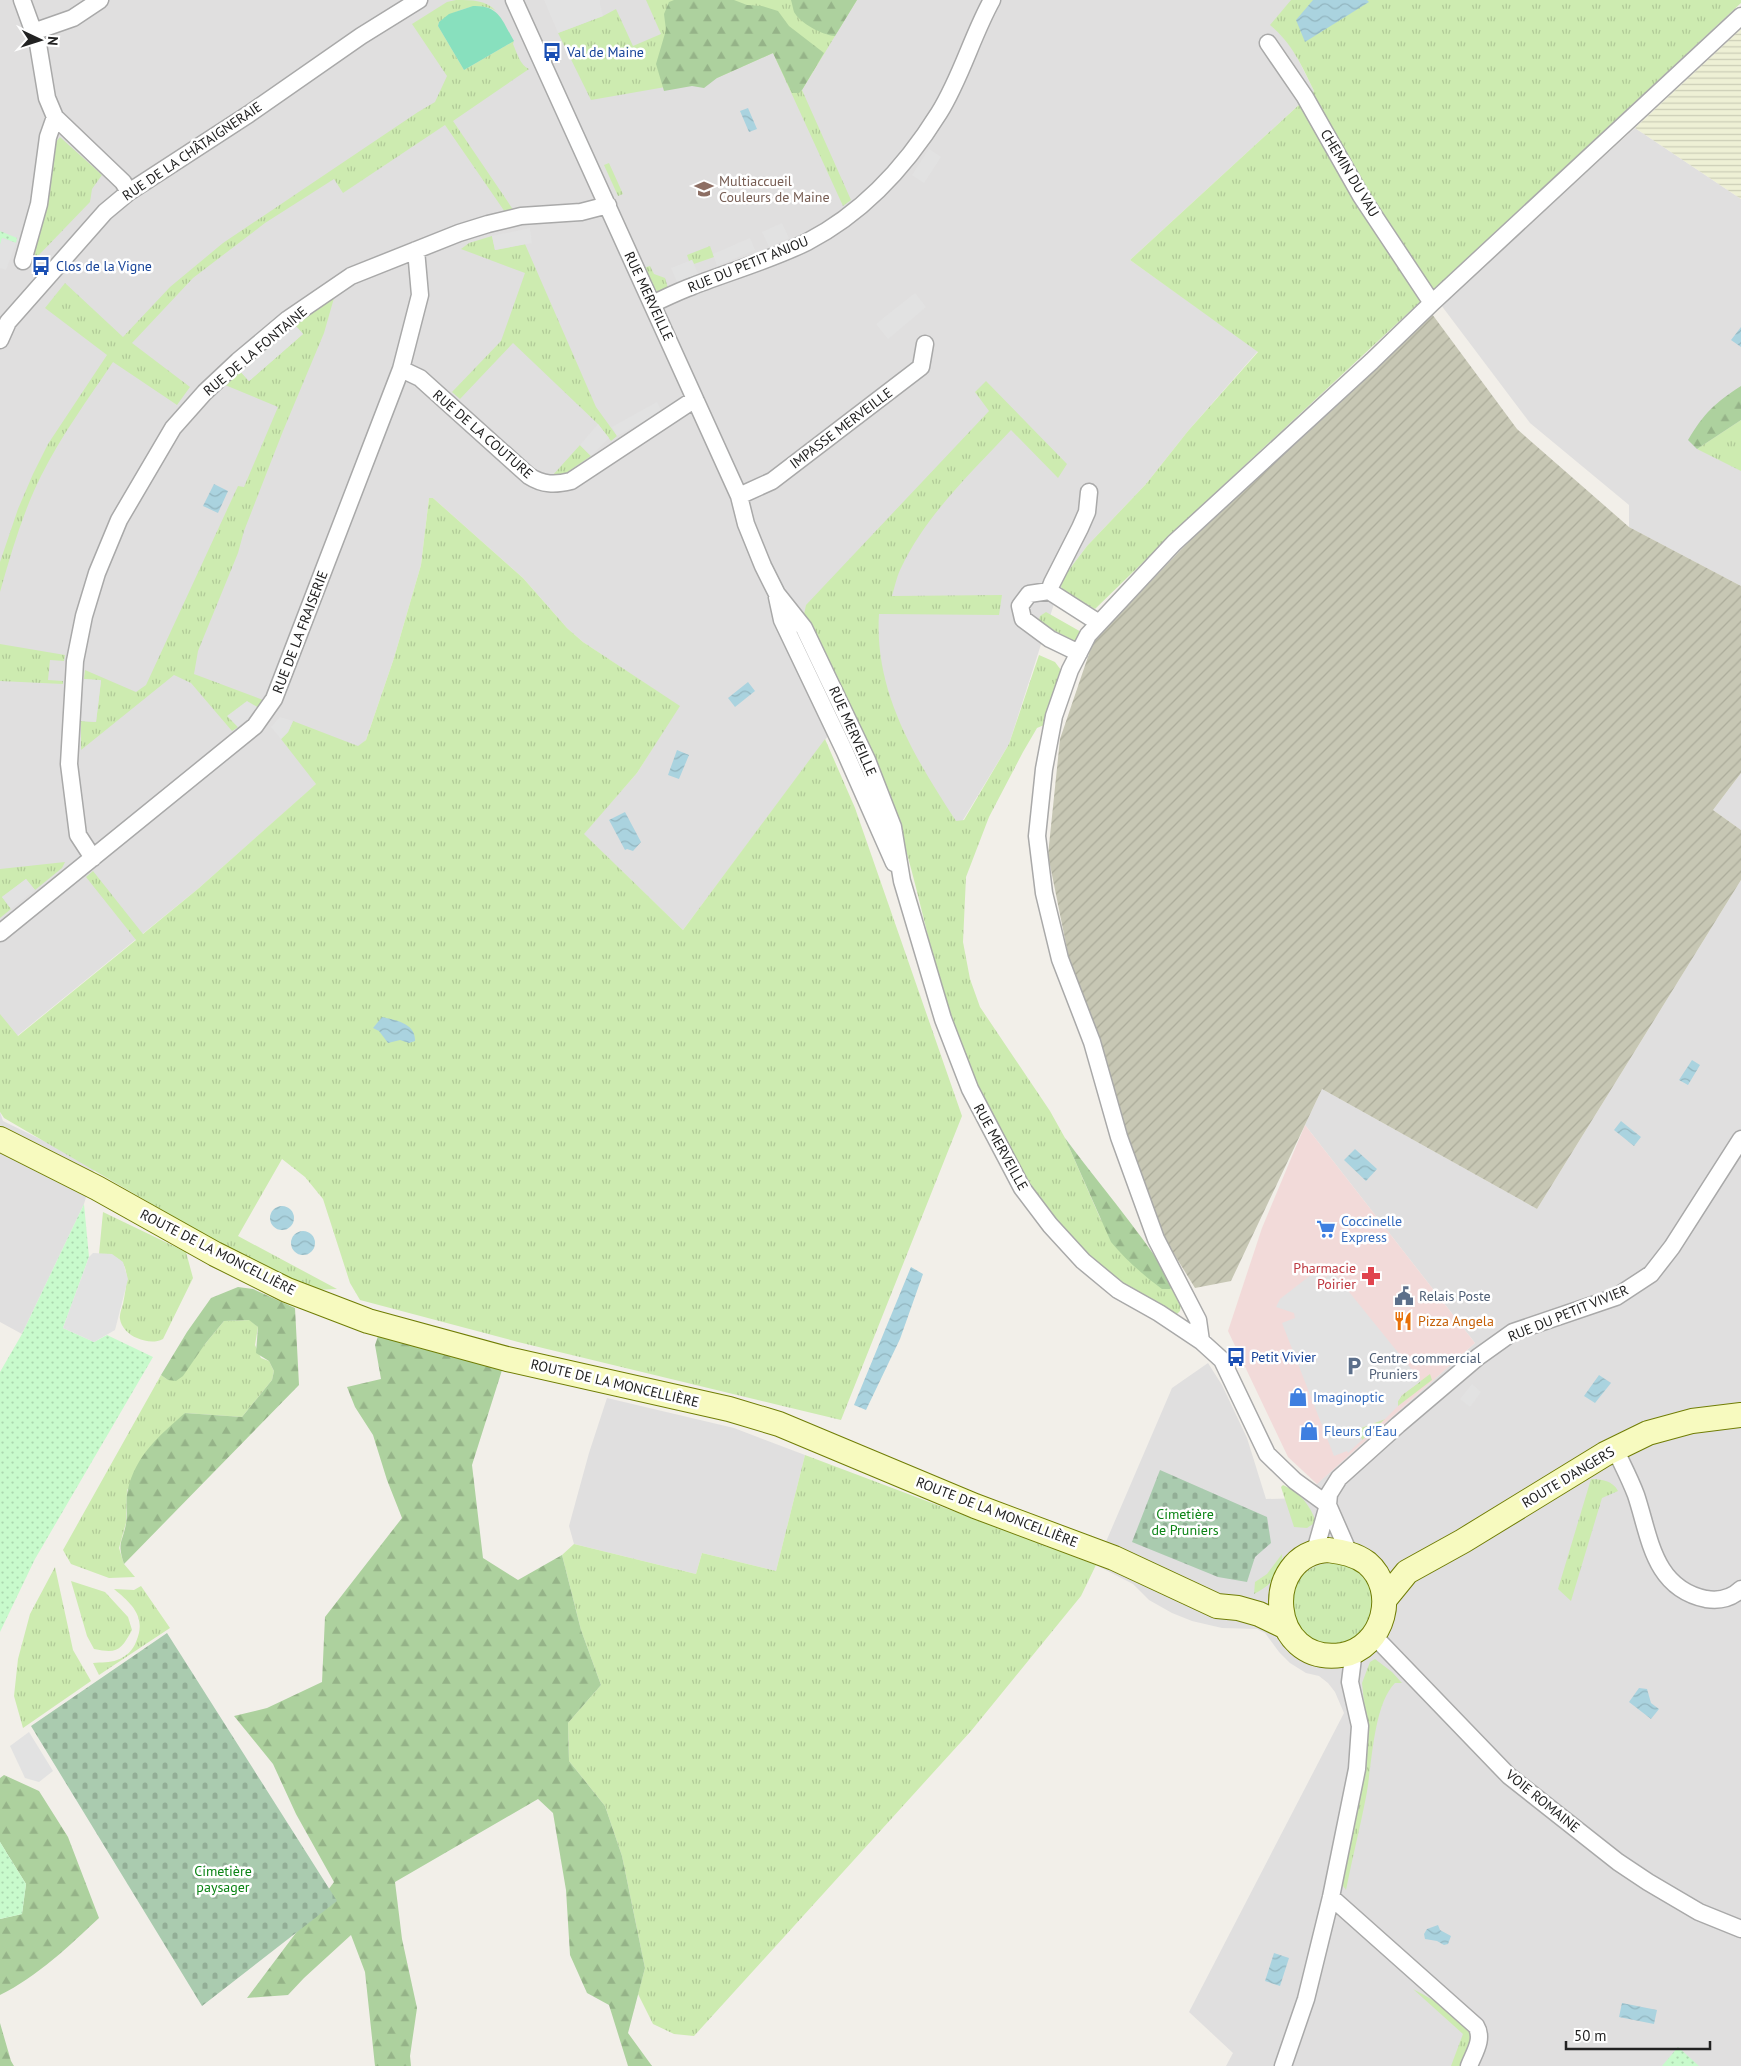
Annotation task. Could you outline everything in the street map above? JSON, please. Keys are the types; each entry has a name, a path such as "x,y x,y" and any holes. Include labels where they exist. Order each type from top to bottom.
{"street":[{"path":"22,0 38,44 47,98 55,117 123,182 129,192"},
{"path":"34,32 73,18 100,0"},
{"name":"RUE DE LA CHÂTAIGNERAIE","path":"0,340 8,322 105,212 129,192 249,114 361,36 418,0"},
{"name":"RUE MERVEILLE","path":"514,0 739,496 746,524 777,594 782,620 845,752 902,881 943,1019 970,1089 1022,1188 1050,1225 1082,1260 1118,1290 1159,1313 1201,1341 1222,1360 1267,1454 1295,1481 1328,1505"},
{"name":"RUE DU PETIT ANJOU","path":"652,304 691,286 781,254 808,241 855,210 881,189 921,141 940,111 992,0"},
{"path":"1201,1341 1198,1320 1156,1239 1122,1145 1092,1042 1060,958 1044,893 1037,836 1044,769 1054,716 1079,652 1088,635 1174,542 1372,361 1741,16"},
{"name":"CHEMIN DU VAU","path":"1268,43 1305,97 1361,196 1432,303"},
{"path":"23,261 39,204 48,136 55,117"},
{"name":"RUE DE LA FONTAINE","path":"93,858 78,834 69,764 75,661 84,616 97,573 118,520 173,428 205,392 238,361 288,320 351,276 459,233 513,218 581,212 608,205"},
{"name":"RUE DE LA FRAISERIE","path":"0,933 255,726 274,699 401,369 420,296 416,250"},
{"name":"IMPASSE MERVEILLE","path":"739,496 772,481 921,367 925,344"},
{"name":"RUE DE LA COUTURE","path":"401,369 420,378 529,476 539,482 556,485 571,481 695,399"},
{"path":"1049,591 1087,512 1089,492"},
{"path":"1079,652 1050,639 1023,619 1020,606 1029,594 1049,591 1099,623"},
{"name":"ROUTE DE LA MONCELLIÈRE","path":"0,1139 97,1188 215,1254 279,1286 368,1321 507,1359 729,1409 780,1424 975,1506 1114,1558 1216,1606 1238,1608 1259,1614 1286,1628"},
{"name":"RUE DU PETIT VIVIER","path":"1315,1551 1328,1505 1329,1494 1340,1478 1398,1425 1489,1349 1513,1332 1616,1297 1651,1274 1672,1248 1741,1139"},
{"name":"ROUTE D'ANGERS","path":"1385,1599 1408,1572 1615,1449 1648,1433 1692,1421 1741,1415"},
{"path":"1615,1449 1635,1492 1655,1558 1668,1578 1686,1592 1709,1599 1729,1598 1741,1589"},
{"path":"1328,1505 1349,1553"},
{"path":"1315,1551 1349,1553 1367,1564 1380,1580 1385,1599 1383,1618 1374,1636 1360,1648 1342,1655 1321,1655 1302,1646 1286,1628 1280,1610 1283,1586 1296,1565 1315,1551"},
{"path":"1372,1570 1408,1572"},
{"name":"ROUTE DE LA MONCELLIÈRE","path":"1238,1608 1260,1602 1283,1586"},
{"name":"VOIE ROMAINE","path":"1374,1636 1517,1782 1618,1862 1648,1882 1699,1912 1741,1929"},
{"path":"1283,2066 1306,1999 1331,1897 1357,1769 1360,1726 1350,1682 1354,1650"},
{"path":"1330,1655 1350,1682"},
{"path":"1331,1897 1476,2026 1480,2032 1480,2040 1469,2066"}],"shaded area":[{"path":"0,0 1310,0 1283,36 1295,53 1314,91 1130,260 1258,351 1188,431 1146,484 1087,546 1062,579 1009,744 963,820 916,876 849,708 683,930 583,834 637,773 679,706 583,642 567,628 523,578 433,498 429,498 421,565 394,658 366,740 199,888 17,1036 0,1059"},
{"path":"544,0 600,0 603,16 558,33"},
{"path":"1741,29 1741,199 1635,128"},
{"path":"1635,128 1741,199 1741,586 1629,527 1629,505 1530,423 1441,305"},
{"path":"929,149 941,157 924,183 912,175"},
{"path":"782,223 789,238 769,247 762,232"},
{"path":"530,228 532,243 495,250 492,236"},
{"path":"2,238 16,243 6,270 0,268 0,245"},
{"path":"750,238 755,250 717,266 713,254"},
{"path":"692,260 698,274 677,282 671,268"},
{"path":"915,293 926,307 888,339 876,324"},
{"path":"1432,314 1517,429 1629,527 1741,586 1741,773 1713,810 1741,830 1741,880 1537,1209 1322,1089 1231,1281 1195,1288 1158,1228 1070,964 1048,855 1060,739 1093,642 1193,537"},
{"path":"294,324 303,334 249,381 239,370"},
{"path":"657,402 662,412 617,436 612,427"},
{"path":"598,424 609,438 591,456 580,445"},
{"path":"84,679 101,680 96,722 81,721"},
{"path":"247,701 259,708 238,727 227,716"},
{"path":"280,717 293,721 288,732 281,739 271,727"},
{"path":"1741,773 1741,830 1713,810"},
{"path":"26,879 35,890 11,909 2,897"},
{"path":"1741,880 1741,2066 1226,2066 1233,2053 1189,2012 1344,1713 1335,1692 1328,1683 1319,1676 1306,1673 1290,1663 1265,1633 1257,1629 1222,1628 1192,1621 1172,1613 1149,1600 1133,1584 1096,1565 1172,1388 1208,1363 1222,1385 1247,1438 1266,1499 1301,1498 1475,1343 1305,1125 1322,1089 1537,1209"},
{"path":"0,1112 3,1121 95,1166 84,1204 22,1334 0,1322"},
{"path":"1305,1125 1475,1343 1317,1484 1288,1457 1228,1331 1262,1228"},
{"path":"93,1253 112,1254 123,1262 128,1279 115,1330 94,1342 63,1328 89,1257"},
{"name":"Centre commercial Pruniers","path":"1316,1271 1323,1280 1333,1272 1421,1381 1402,1395 1398,1401 1398,1406 1385,1419 1358,1429 1362,1440 1348,1453 1347,1451 1334,1456 1282,1323 1295,1318 1294,1313 1276,1307 1280,1299"},
{"path":"1472,1384 1481,1392 1470,1407 1460,1399"},
{"path":"607,1398 734,1428 805,1455 776,1571 702,1553 696,1574 574,1544 569,1526 589,1453"},
{"path":"29,1732 53,1771 39,1782 25,1778 10,1746"}],"green space":[{"path":"456,0 483,3 496,11 482,7 466,8 451,14 439,22 438,26 464,70 514,41 513,44 519,58 523,65 529,69 453,121 514,211 505,212 445,125 343,193 334,179 265,223 193,278 132,343 190,387 177,405 113,362 66,432 41,476 23,518 0,592 0,562 18,509 33,474 48,444 107,355 45,308 65,283 123,337 170,287 223,243 435,102 447,76 412,24 447,2"},
{"path":"646,0 857,0 802,90 851,200 843,206 773,53 717,78 591,100 558,33 616,9 633,46 661,34"},
{"path":"674,0 734,0 747,5 762,6 778,11 789,26 824,53 799,93 792,93 773,53 717,78 704,88 692,86 664,91 656,64 666,30 664,14 669,2"},
{"path":"791,0 857,0 835,36 818,31 801,20 794,12"},
{"path":"1291,0 1741,0 1741,3 1201,506 1095,609 1066,593 1061,587 1062,579 1087,546 1146,484 1188,431 1258,352 1130,260 1314,91 1301,64 1290,47 1270,25"},
{"path":"473,6 482,6 495,11 514,41 464,70 438,26 439,22 449,14"},
{"path":"60,137 102,175 92,189 90,202 36,258 33,248 55,143"},
{"path":"609,163 623,194 618,196 604,165"},
{"path":"0,231 17,238 16,243 3,238 0,245"},
{"path":"492,236 495,250 525,244 596,407 617,436 611,441 598,424 513,343 460,399 452,392 501,341 525,273 461,249 469,243"},
{"path":"710,246 714,257 694,264 692,260 689,261 687,255"},
{"path":"650,266 654,274 665,278 668,288 660,292 652,289 643,268"},
{"path":"334,298 324,333 283,431 244,531 238,553 198,651 194,674 263,700 259,708 228,716 238,727 232,731 191,683 174,675 81,750 81,721 96,722 101,681 84,679 85,670 136,692 146,685 238,486 244,487 278,407 225,385 239,370 249,381 303,334 294,324 308,312"},
{"path":"986,381 1067,464 1058,478 1011,430 951,494 912,547 899,573 892,596 1002,595 999,615 879,614 879,643 883,670 890,697 912,748 956,821 964,820 1009,744 1039,655 1055,662 1064,674 1044,725 1037,728 989,817 966,877 963,942 970,979 980,1007 1050,1111 1065,1138 1101,1220 1174,1285 1181,1305 1180,1311 1175,1316 1126,1287 1090,1258 1063,1228 1037,1194 1013,1156 992,1117 973,1077 946,1003 906,850 881,774 845,695 803,619 806,605 989,411 975,392"},
{"path":"1741,386 1741,420 1697,449 1688,440 1699,423 1717,403"},
{"path":"1741,420 1741,471 1697,449"},
{"path":"580,445 591,456 566,473 552,476"},
{"path":"429,498 433,498 523,578 567,628 583,642 680,706 637,773 584,834 683,930 825,739 855,808 962,1116 841,1420 518,1342 360,1300 350,1283 323,1199 305,1177 282,1159 238,1236 337,1289 307,1289 229,1249 4,1118 0,1112 0,1014 18,1036 136,940 86,877 93,871 143,934 199,888 316,784 281,739 288,732 293,721 358,746 366,740 394,658 421,565"},
{"path":"1046,612 1083,633 1078,643 1042,624 1039,620 1040,616"},
{"path":"0,644 65,655 64,661 50,660 48,680 63,681 63,684 0,681"},
{"path":"65,862 62,868 35,890 26,879 2,897 11,909 0,918 0,869"},
{"path":"1065,1138 1162,1266 1174,1285 1170,1289 1162,1289 1148,1278 1111,1242"},
{"path":"84,1204 89,1257 63,1328 94,1342 107,1335 153,1357 35,1559 0,1632 0,1372 22,1334"},
{"path":"103,1212 186,1252 193,1278 163,1339 147,1341 134,1337 122,1325 120,1316 126,1285 126,1270 123,1263 118,1259 110,1255 99,1254"},
{"path":"238,1287 253,1289 295,1308 299,1385 124,1564 121,1543 126,1524 128,1489 137,1466 150,1446 185,1413 242,1417 272,1380 274,1371 269,1361 256,1353 258,1327 249,1320 224,1321 183,1376 176,1381 168,1380 161,1375 187,1332 211,1298"},
{"path":"250,1320 258,1327 255,1345 261,1358 269,1361 274,1371 272,1380 242,1417 185,1413 127,1490 126,1523 119,1548 124,1564 135,1577 109,1578 71,1564 63,1550 161,1375 168,1380 205,1344 224,1321"},
{"path":"378,1336 503,1367 472,1465 483,1558 518,1580 562,1555 581,1630 601,1685 568,1723 569,1761 605,1806 622,1856 645,1968 628,2033 652,2066 628,2066 609,2005 587,1993 570,1955 566,1890 553,1813 538,1799 395,1882 402,1939 417,2008 410,2056 411,2066 375,2066 365,1972 351,1935 288,1995 247,1998 334,1882 296,1814 273,1764 234,1716 267,1708 322,1682 325,1617 402,1518 387,1480 373,1435 355,1407 347,1387 381,1379 375,1345"},
{"path":"1430,1374 1432,1380 1398,1406 1398,1401 1402,1395"},
{"path":"1385,1419 1362,1440 1358,1429"},
{"path":"805,1455 1096,1565 1081,1596 971,1731 694,2036 674,2034 653,2024 638,1994 645,1968 622,1856 605,1806 569,1761 568,1723 601,1685 581,1630 562,1555 574,1544 696,1574 702,1553 776,1571"},
{"name":"Cimetière de Pruniers","path":"1160,1470 1267,1517 1271,1543 1255,1557 1247,1582 1218,1577 1132,1542"},
{"path":"1591,1479 1607,1481 1618,1491 1602,1498 1571,1601 1558,1589"},
{"path":"1283,1485 1294,1491 1304,1500 1316,1522 1307,1528 1294,1527 1281,1487"},
{"path":"1282,1554 1281,1567 1275,1578 1254,1594 1255,1582 1267,1574"},
{"path":"1332,1563 1348,1566 1361,1575 1370,1588 1373,1604 1370,1620 1361,1633 1348,1642 1332,1645 1316,1642 1303,1633 1294,1620 1291,1604 1294,1588 1303,1575 1316,1566"},
{"path":"55,1567 73,1650 91,1681 23,1728 14,1696 18,1659 30,1614"},
{"path":"71,1581 105,1592 128,1617 132,1630 118,1649 109,1651 94,1649 87,1636"},
{"path":"141,1586 170,1628 99,1675 93,1663 111,1662 123,1657 133,1648 139,1633 139,1618 136,1612 127,1600 114,1589 134,1590"},
{"name":"Cimetière paysager","path":"167,1633 337,1901 202,2006 31,1726"},
{"path":"1375,1659 1392,1672 1402,1683 1395,1683 1382,1706 1374,1737 1366,1797 1346,1890 1340,1882 1366,1722 1362,1683 1370,1662"},
{"path":"4,1775 39,1791 68,1837 99,1918 40,1970 0,1995 0,1919 22,1914 26,1884 0,1842 0,1778"},
{"path":"0,1842 26,1884 22,1914 0,1919"},
{"path":"1413,1989 1458,2016 1472,2030 1474,2040 1463,2066 1451,2066 1463,2034"},
{"path":"0,2023 11,2061 14,2066 0,2066"},
{"path":"1678,2047 1699,2066 1662,2066"}],"water":[{"path":"1313,0 1367,0 1369,2 1305,42 1296,20"},
{"path":"748,108 757,129 749,132 740,111"},
{"path":"1741,327 1741,347 1731,340"},
{"path":"214,484 228,491 218,513 203,506"},
{"path":"748,682 755,691 735,707 728,698"},
{"path":"677,750 689,755 679,779 668,775"},
{"path":"625,812 641,842 633,851 625,850 609,820"},
{"path":"382,1017 404,1023 412,1030 415,1041 409,1043 400,1040 388,1043 379,1031 373,1028"},
{"path":"1692,1060 1700,1065 1688,1085 1679,1080"},
{"path":"1621,1121 1641,1137 1634,1146 1614,1130"},
{"path":"1355,1149 1377,1169 1366,1181 1344,1160"},
{"path":"282,1206 291,1209 294,1218 291,1227 282,1230 273,1227 270,1218 273,1209"},
{"path":"303,1231 312,1234 315,1243 312,1252 303,1255 294,1252 291,1243 294,1234"},
{"path":"911,1267 923,1274 900,1339 866,1410 854,1405"},
{"path":"1599,1375 1611,1383 1595,1403 1584,1396"},
{"path":"1639,1688 1647,1689 1651,1703 1659,1709 1651,1719 1629,1702"},
{"path":"1438,1925 1440,1930 1451,1936 1448,1944 1444,1945 1437,1941 1425,1939 1424,1934 1427,1929"},
{"path":"1274,1953 1289,1958 1280,1986 1265,1981"},
{"path":"1622,2003 1657,2010 1654,2024 1619,2017"}],"place":[{"name":"Val de Maine","path":"552,52"},
{"name":"Multiaccueil Couleurs de Maine","path":"704,189"},
{"name":"Clos de la Vigne","path":"41,266"},
{"name":"Coccinelle Express","path":"1326,1229"},
{"name":"Pharmacie Poirier","path":"1371,1276"},
{"name":"Relais Poste","path":"1404,1296"},
{"name":"Pizza Angela","path":"1403,1321"},
{"name":"Petit Vivier","path":"1236,1357"},
{"name":"Centre commercial Pruniers","path":"1354,1366"},
{"name":"Imaginoptic","path":"1298,1397"},
{"name":"Fleurs d'Eau","path":"1309,1431"}]}
